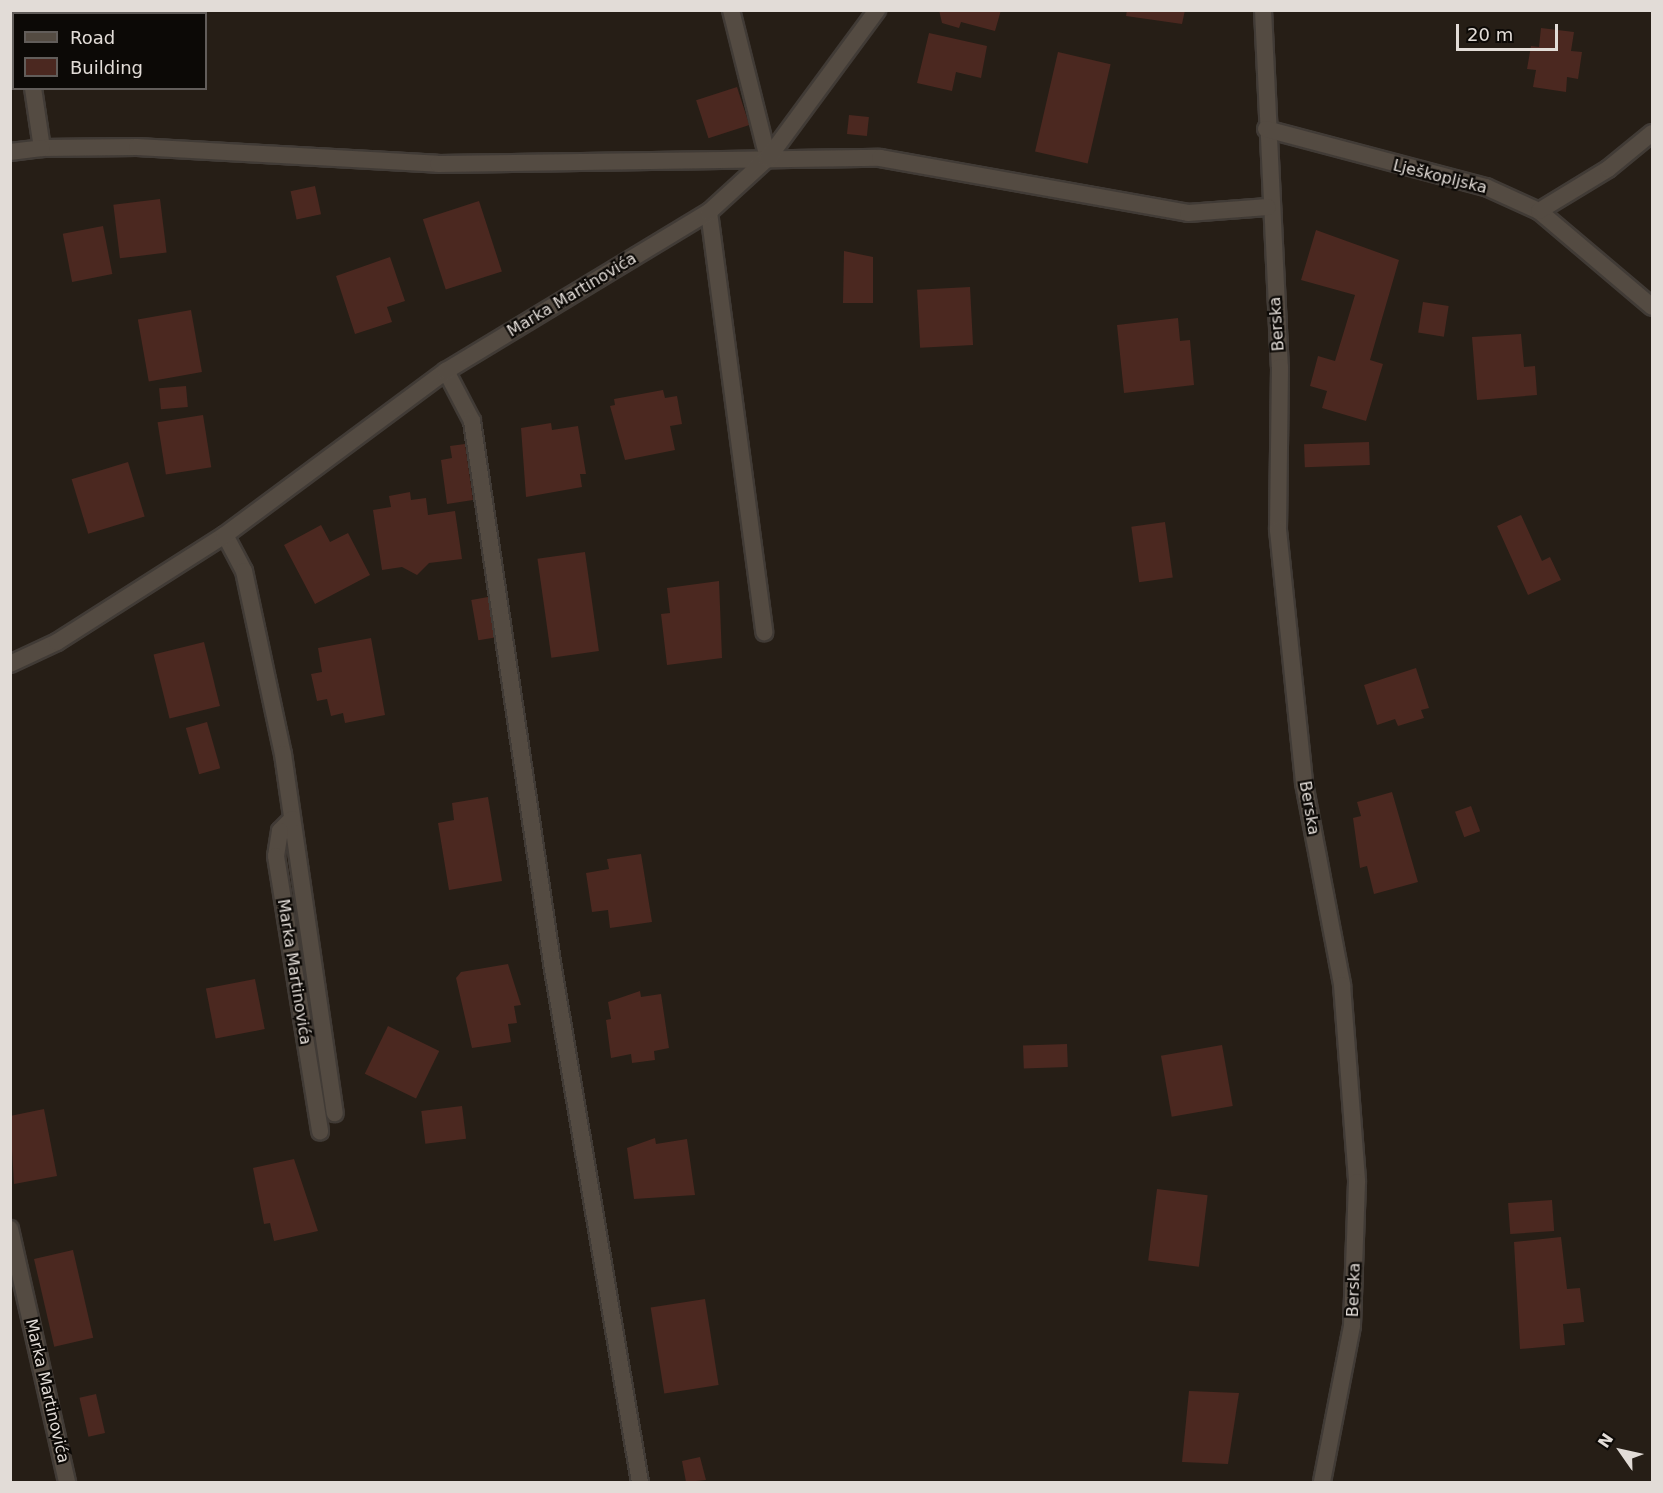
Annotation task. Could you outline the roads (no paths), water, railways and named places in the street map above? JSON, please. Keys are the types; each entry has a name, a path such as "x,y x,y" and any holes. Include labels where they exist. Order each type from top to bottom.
{"street":[{"path":"731,10 768,158"},
{"name":"Marka Martinovića","path":"10,664 57,642 225,535 446,371 709,212 768,158 877,10"},
{"name":"Berska","path":"1263,10 1268,207 1280,367 1278,530 1304,783 1342,985 1357,1182 1352,1326 1322,1482"},
{"path":"33,90 42,148"},
{"name":"Lješkopljska","path":"1266,129 1486,187 1539,211 1653,307"},
{"path":"1539,211 1608,169 1653,133"},
{"path":"10,152 42,148 137,147 438,164 880,158 1188,213 1268,207"},
{"path":"709,212 764,632"},
{"path":"446,371 471,421 552,963 640,1482"},
{"name":"Marka Martinovića","path":"225,535 244,571 292,819 335,1113"},
{"name":"Marka Martinovića","path":"292,819 280,831 276,856 320,1132"},
{"name":"Marka Martinovića","path":"10,1229 67,1482"}]}
